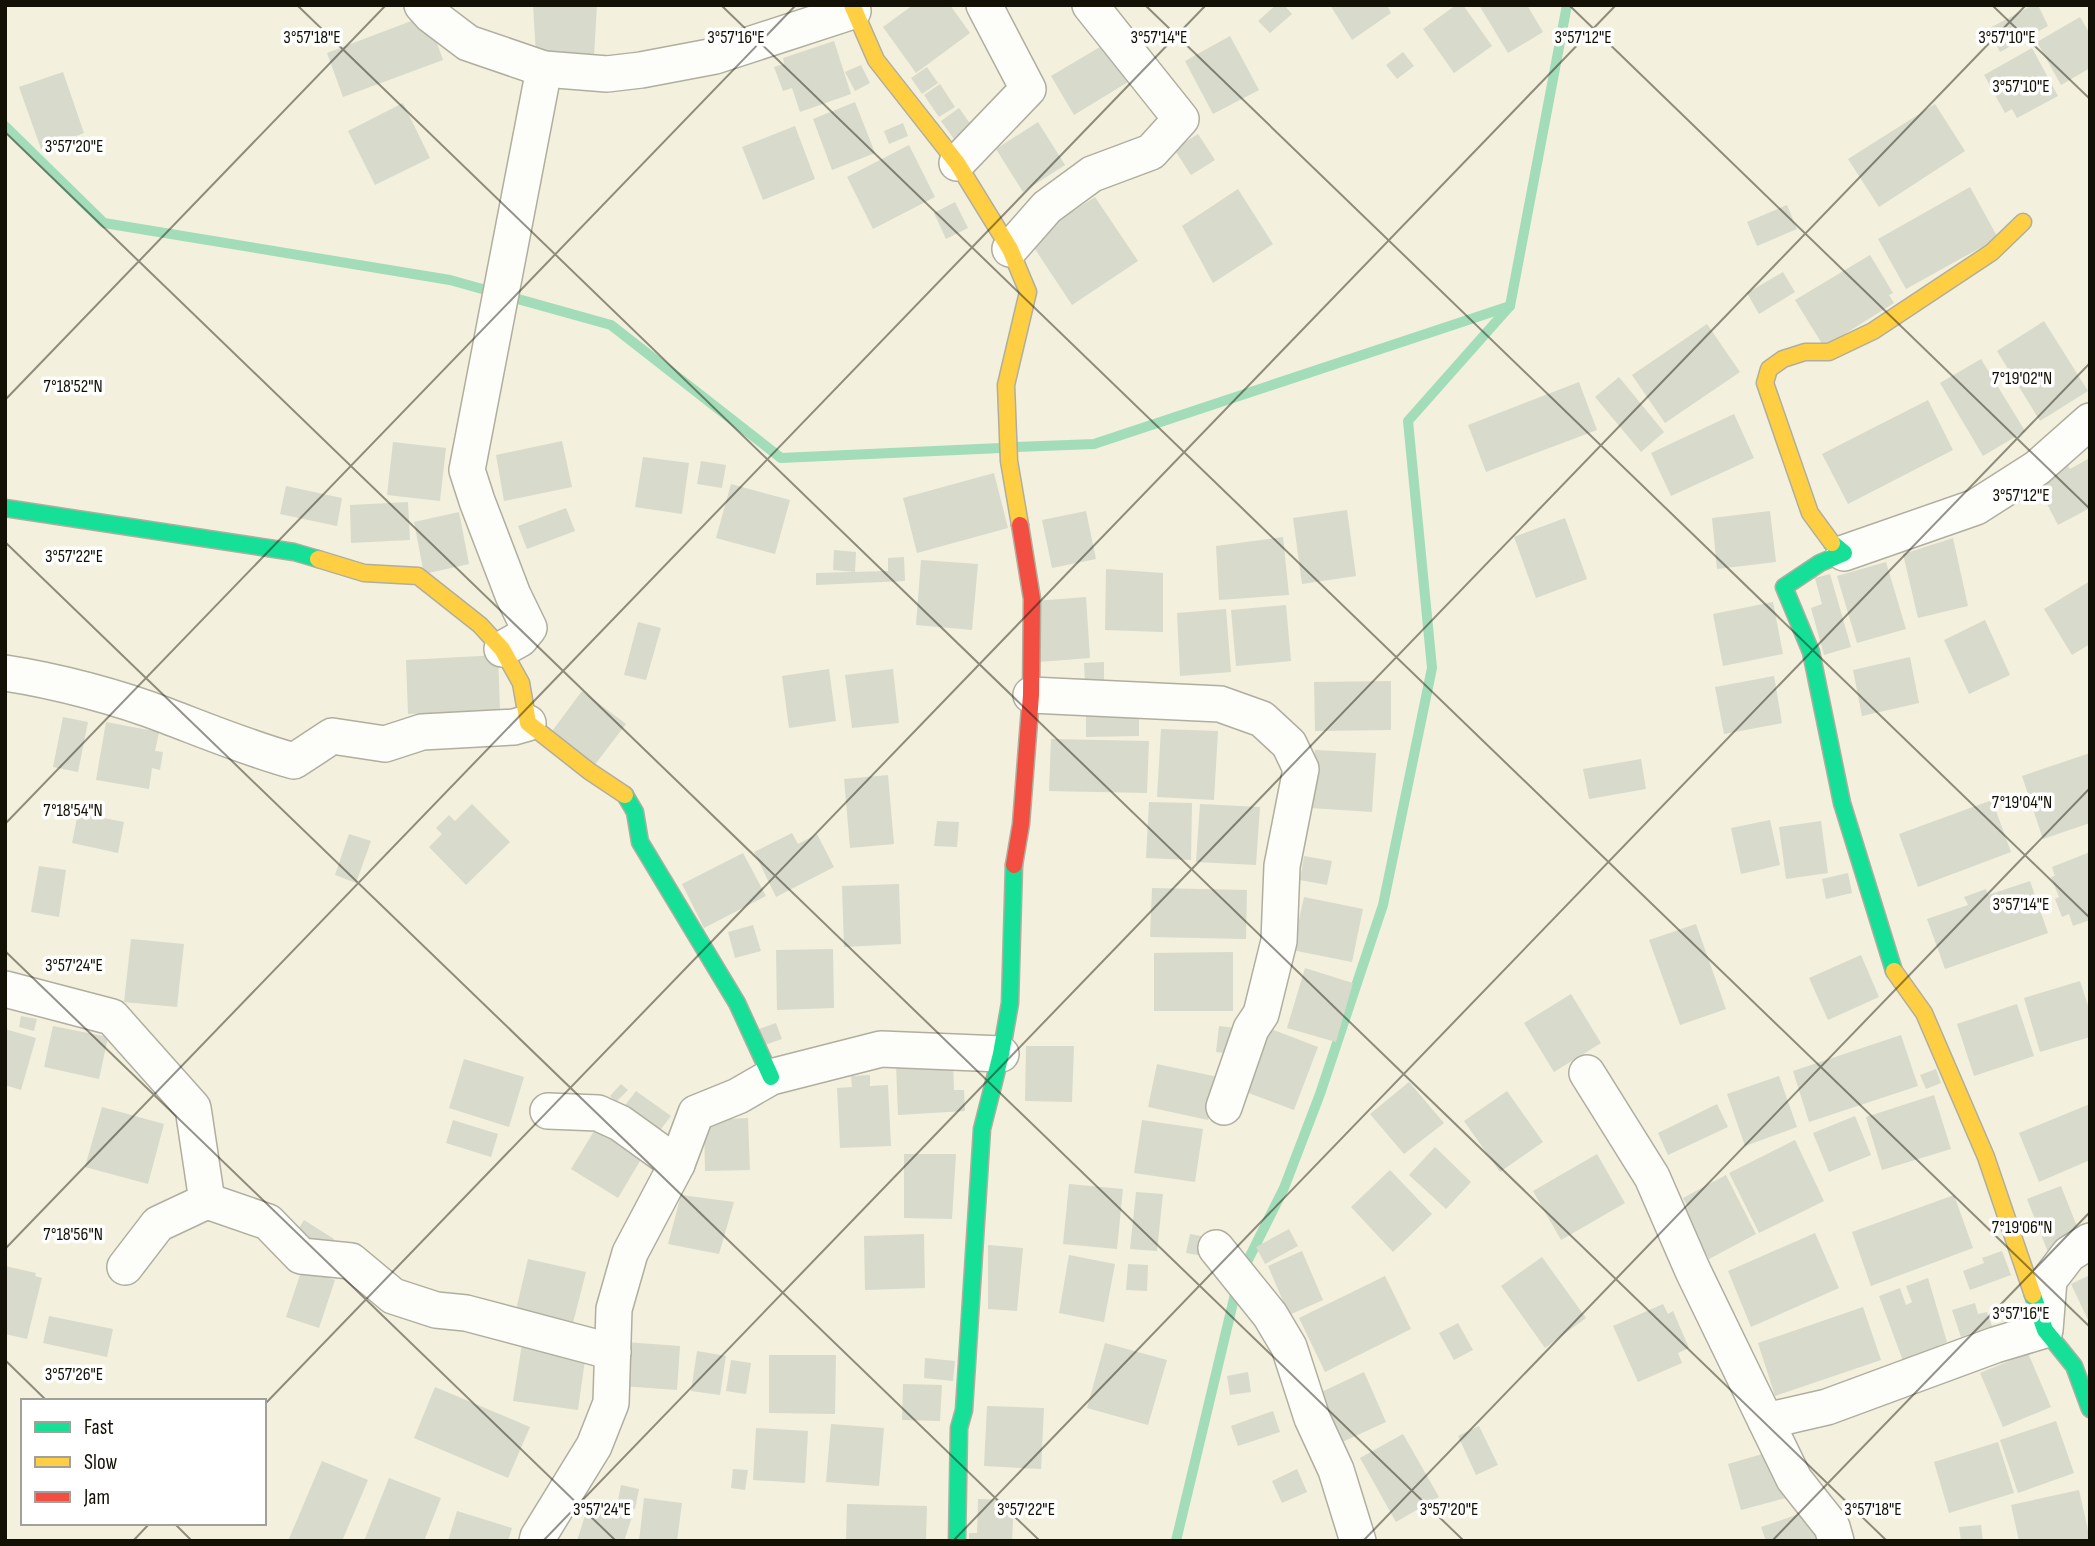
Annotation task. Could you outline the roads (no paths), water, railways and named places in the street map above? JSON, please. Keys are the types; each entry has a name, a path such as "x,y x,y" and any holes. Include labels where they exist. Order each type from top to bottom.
{"street":[{"path":"422,5 468,43 544,69 607,74 715,56 853,8 876,60 957,163 1010,249 1028,292 1006,385 1009,461 1032,599 1031,695 1021,824 1013,873 1010,1003 982,1129 964,1410 959,1428 957,1541"},
{"path":"957,163 1028,89 984,5"},
{"path":"1010,249 1047,207 1093,174 1151,152 1181,119 1090,5"},
{"path":"502,649 520,639 528,628 513,595 467,470 544,69"},
{"path":"1844,553 1827,538 1810,513 1765,383 1769,369 1783,359 1805,352 1829,352 1873,331 1992,251 2023,222"},
{"path":"2087,429 2036,468 1976,507 1844,553 1820,563 1784,587 1811,652 1842,803 1891,967 1924,1013 1986,1157 2045,1329 2074,1366 2090,1409"},
{"path":"5,508 294,552 364,573 418,576 480,625 502,649 521,683 528,723 589,771 627,796 635,812 640,842 737,1003 771,1077"},
{"path":"5,673 85,691 164,714 257,751 294,761 332,736 385,744 422,732 514,727 528,723"},
{"path":"1031,695 1220,704 1262,719 1289,744 1301,769 1282,866 1279,942 1261,1014 1251,1029 1224,1107"},
{"path":"5,989 112,1017 193,1108 207,1201"},
{"path":"537,1541 594,1446 611,1403 614,1309 630,1253 677,1164 696,1113 738,1096 771,1077 881,1049 1000,1054"},
{"path":"1587,1073 1652,1177 1693,1270 1794,1479 1832,1527 1836,1541"},
{"path":"548,1111 598,1113 620,1123 677,1164"},
{"path":"125,1267 158,1224 207,1201 268,1222 301,1256 351,1261 393,1296 436,1310 466,1313 613,1352"},
{"path":"2045,1329 2049,1280 2069,1254 2090,1241"},
{"path":"1216,1248 1270,1315 1289,1347 1312,1418 1336,1470 1358,1541"},
{"path":"1766,1421 1827,1407 2045,1329"}],"waterway":[{"path":"1242,1272 1284,1188 1320,1094 1383,905 1432,668 1408,421 1510,306 1567,5"},
{"path":"5,126 104,223 450,280 611,325 781,458 1001,448"},
{"path":"1016,447 1094,444 1510,306"},
{"path":"1176,1541 1237,1286"}]}
